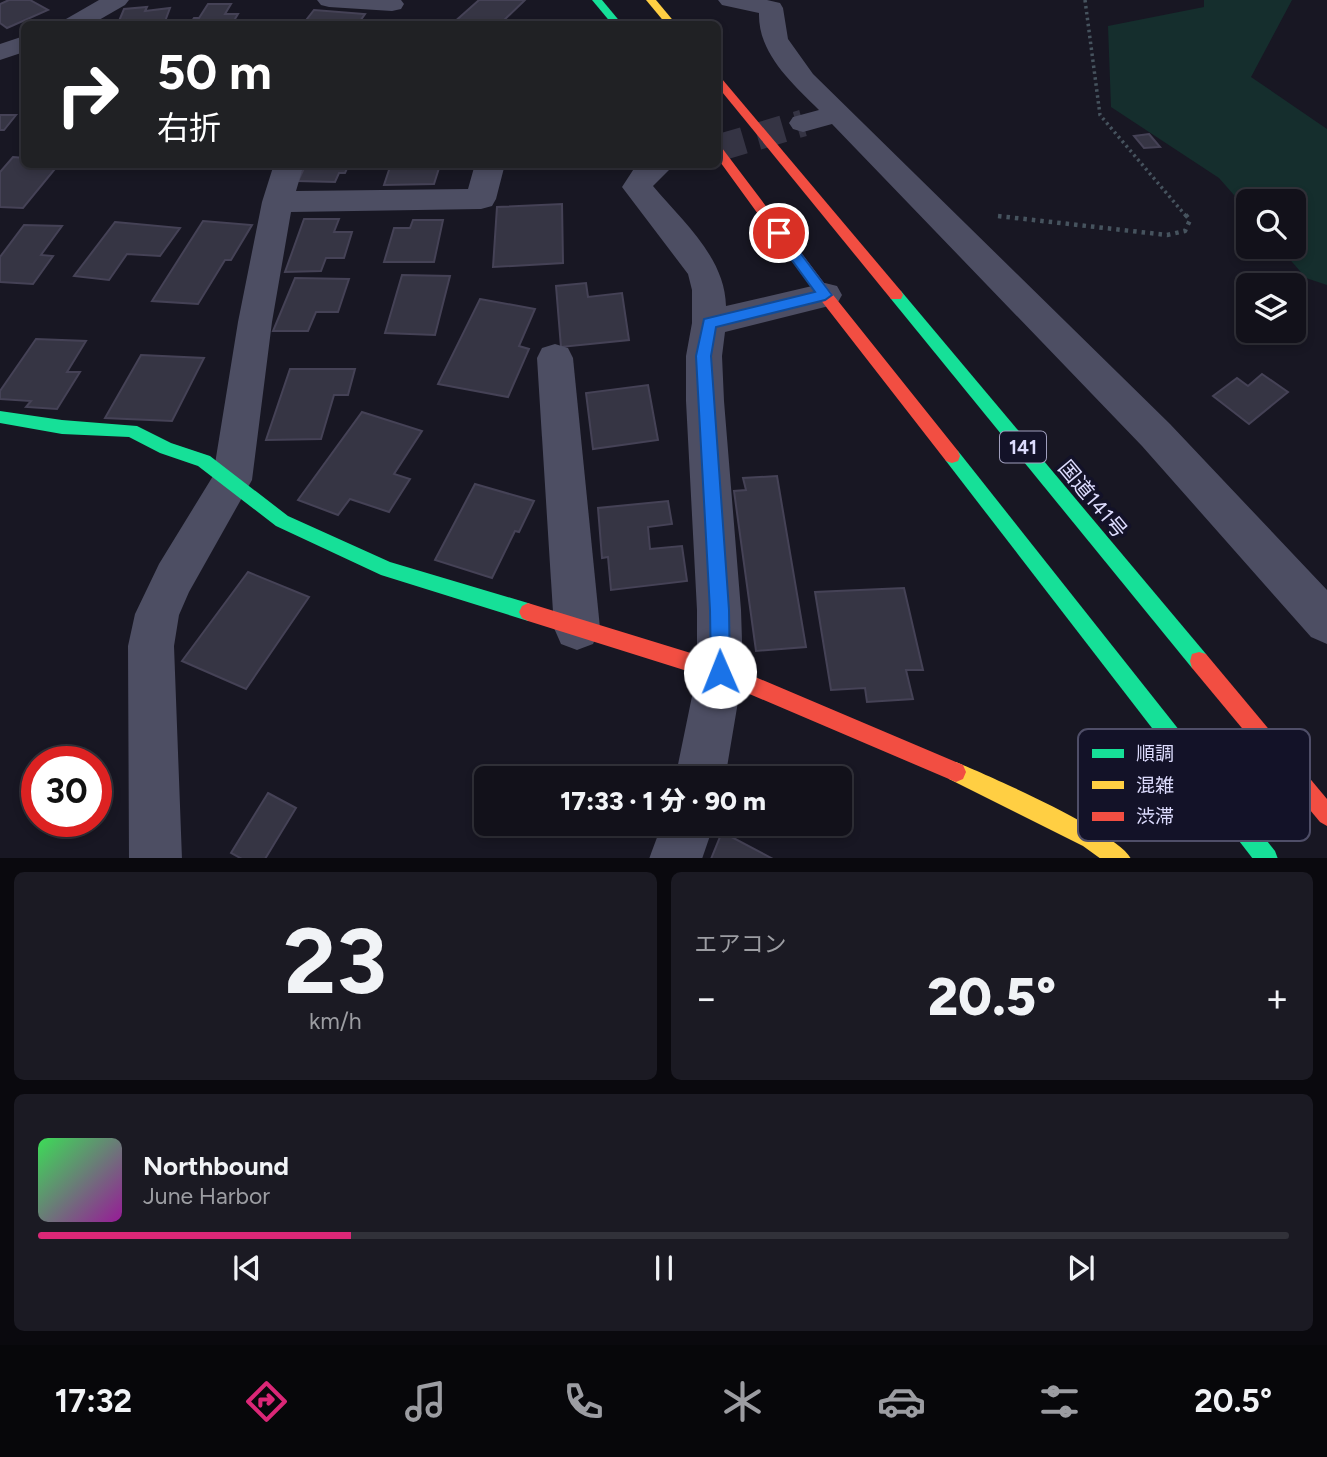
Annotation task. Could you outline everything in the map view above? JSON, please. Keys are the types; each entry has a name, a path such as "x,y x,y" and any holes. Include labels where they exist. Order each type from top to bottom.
{"main road":[{"path":"597,0 614,21"},
{"path":"656,1 669,21"},
{"name":"国道141号","path":"721,85 1256,729"},
{"path":"721,155 825,295 1165,729"},
{"path":"0,417 62,427 131,431 166,448 204,461 282,520 387,569 720,672 973,779 1078,832"},
{"name":"国道141号","path":"1310,795 1327,815"},
{"path":"1095,841 1118,858"},
{"path":"1253,841 1266,858"}],"street":[{"path":"80,21 117,0"},
{"path":"329,0 394,2"},
{"path":"730,0 774,4 769,19 778,49 838,114 1156,435 1327,622"},
{"path":"378,21 394,2"},
{"path":"0,52 21,45"},
{"path":"803,123 838,114"},
{"path":"156,858 151,646 157,614 174,578 232,480 255,322 277,202 288,168"},
{"path":"277,202 481,199 489,168"},
{"path":"652,168 639,178 636,187 704,271 709,290 709,323 704,356 705,401 719,610 720,672 702,766"},
{"path":"709,323 825,295"},
{"path":"555,358 577,628"},
{"path":"675,858 684,836"}],"path":[{"path":"949,224 989,216 1024,217 1167,235 1185,230 1190,220 1100,115 1085,0"}],"green space":[{"path":"1204,0 1292,0 1251,77 1327,129 1327,285 1306,278 1306,273 1302,273 1289,259 1306,259 1306,189 1236,189 1236,197 1219,178 1111,107 1108,26 1204,7"}],"building":[{"path":"9,0 30,0 48,10 7,28 0,23 0,4"},
{"path":"479,0 525,0 503,21 455,21"},
{"path":"208,4 231,4 225,14 238,14 234,21 192,21 199,18"},
{"path":"147,7 145,11 170,8 165,21 119,21 124,9"},
{"path":"314,10 365,14 360,21 305,21"},
{"path":"0,115 16,115 4,130 0,130"},
{"path":"1149,134 1160,147 1144,148 1134,136"},
{"path":"13,157 21,158 21,168 56,168 23,208 0,207 0,172"},
{"path":"304,168 347,168 345,173 339,173 335,182 298,181"},
{"path":"390,168 439,168 434,184 384,185"},
{"path":"562,204 563,263 493,267 497,207"},
{"path":"304,219 339,219 334,232 352,232 344,258 326,258 321,271 285,272"},
{"path":"413,220 443,220 434,262 384,262 394,228 410,228"},
{"path":"203,221 252,225 231,260 225,260 198,304 152,301"},
{"path":"115,222 180,228 160,256 127,254 109,280 74,276"},
{"path":"24,225 62,226 41,255 53,256 33,284 0,282 0,257"},
{"path":"402,275 450,276 435,335 385,333"},
{"path":"295,278 349,279 338,312 316,312 308,331 273,331"},
{"path":"586,283 588,297 622,293 629,340 561,347 556,286"},
{"path":"480,299 535,309 519,346 529,349 508,397 438,384"},
{"path":"36,339 86,341 67,372 80,372 57,409 26,407 31,401 0,399 0,391"},
{"path":"141,355 204,358 172,421 105,418"},
{"path":"290,369 355,369 348,395 334,395 321,439 266,440"},
{"path":"1262,374 1288,392 1249,424 1213,396 1237,378 1248,386"},
{"path":"648,385 658,440 593,449 586,393"},
{"path":"362,412 422,431 394,474 410,479 389,512 350,499 338,515 298,500"},
{"path":"777,476 806,647 756,651 734,491 746,490 743,478"},
{"path":"475,484 534,501 519,532 515,531 492,578 435,560"},
{"path":"668,501 672,524 648,527 650,549 682,546 687,581 611,590 608,557 602,558 598,508"},
{"path":"248,572 309,597 246,689 182,661"},
{"path":"904,588 923,670 906,670 913,699 867,702 865,688 831,690 815,592"},
{"path":"268,793 296,808 266,858 240,858 231,853"},
{"path":"720,836 730,836 771,858 711,858"}],"tunnel":[{"path":"721,147 803,123"}],"traffic: fast":[{"path":"597,0 614,21"},
{"path":"896,295 1199,661"},
{"path":"0,417 62,427 131,431 166,448 204,461 282,521 387,569 528,612"},
{"path":"952,456 1165,729"},
{"path":"1253,841 1266,858"}],"traffic: slow":[{"path":"651,0 668,21"},
{"path":"956,772 1078,832"},
{"path":"1095,841 1119,858"}],"traffic: jam":[{"path":"721,85 896,295"},
{"path":"721,155 825,295 952,456"},
{"path":"528,612 720,672 956,772"},
{"path":"1199,661 1256,729"},
{"path":"1310,795 1327,815"}],"route":[{"path":"720,672 719,610 704,356 709,323 825,295 779,233"}]}
